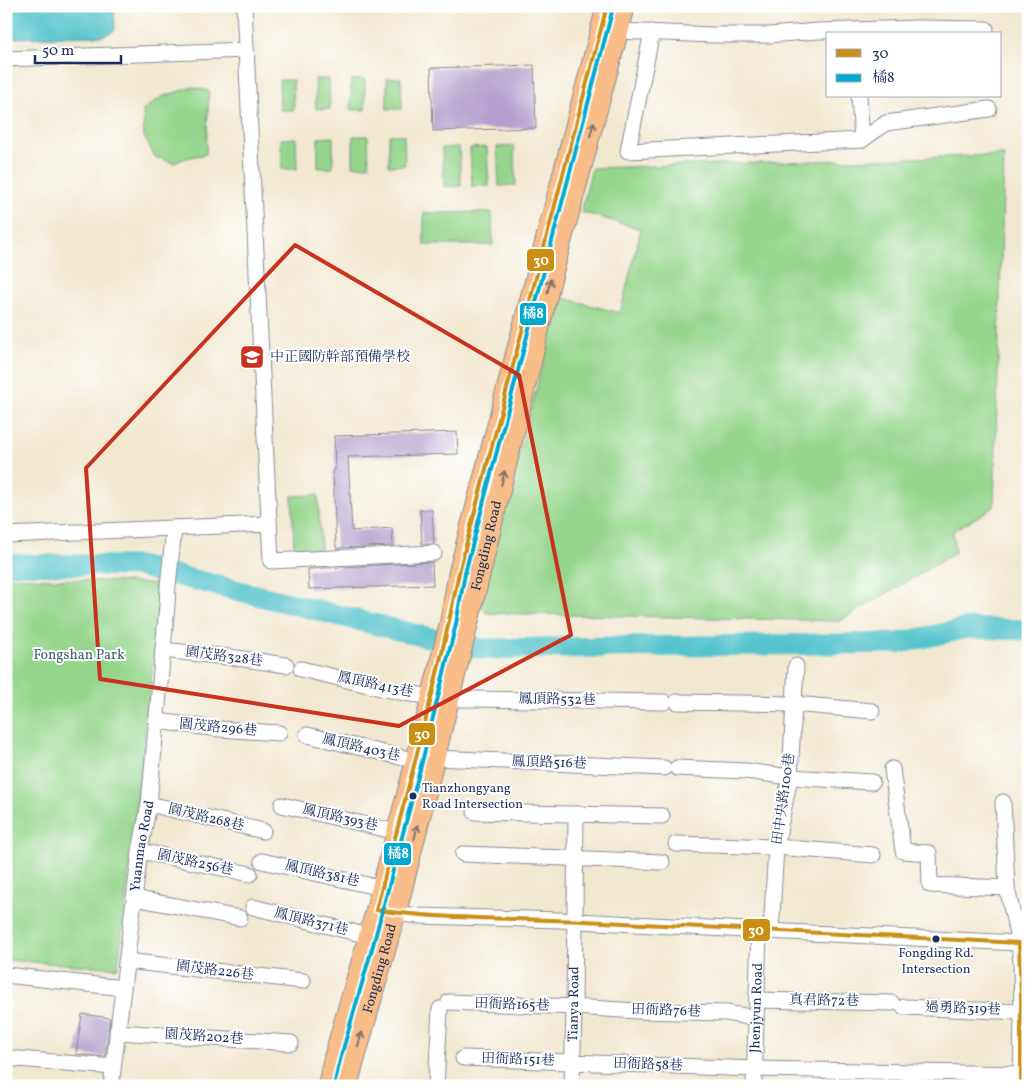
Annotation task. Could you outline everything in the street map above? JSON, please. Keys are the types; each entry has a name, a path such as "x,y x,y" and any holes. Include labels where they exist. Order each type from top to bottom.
{"main road":[{"name":"Fongding Road","path":"459,625 459,572 607,6"},
{"name":"Fongding Road","path":"347,1086 396,913 425,760 449,661 625,6"},
{"name":"Fongding Road","path":"328,1086 334,1058 397,832 425,760"}],"street":[{"path":"244,6 271,561 434,553"},
{"path":"854,32 918,28 986,29"},
{"path":"618,31 713,35 826,33"},
{"path":"652,32 628,151 862,140 886,123 989,109"},
{"path":"6,59 246,50"},
{"path":"859,98 862,140"},
{"path":"6,535 269,524"},
{"name":"Yuanmao Road","path":"111,1086 140,851 150,804 174,528"},
{"name":"園茂路328巷","path":"163,650 286,665"},
{"name":"田中央路100巷","path":"765,931 776,847 790,777 796,666"},
{"name":"鳳頂路413巷","path":"301,669 381,688 440,698"},
{"name":"鳳頂路532巷","path":"440,698 794,704 872,711"},
{"name":"園茂路296巷","path":"157,722 279,733"},
{"name":"鳳頂路403巷","path":"307,735 388,754 425,760"},
{"name":"鳳頂路516巷","path":"425,760 746,771 790,777 872,782"},
{"path":"892,769 902,851 929,853 930,884 1006,888"},
{"path":"1003,802 1006,888 1023,947 1021,964 1021,1080"},
{"name":"園茂路268巷","path":"150,804 263,831"},
{"name":"鳳頂路393巷","path":"282,805 397,832"},
{"path":"475,812 662,816"},
{"name":"Tianya Road","path":"572,1086 576,814"},
{"path":"676,844 776,847 872,854"},
{"name":"園茂路256巷","path":"140,851 250,874"},
{"path":"463,854 662,862"},
{"name":"鳳頂路381巷","path":"262,861 382,888"},
{"path":"134,898 240,918"},
{"name":"鳳頂路371巷","path":"253,908 369,936"},
{"path":"376,910 419,916 575,921 1023,947"},
{"name":"Jhenjyun Road","path":"754,1086 757,1000 765,931"},
{"name":"園茂路226巷","path":"126,961 303,981"},
{"path":"6,975 123,988"},
{"name":"真君路72巷","path":"757,1000 898,1005"},
{"name":"過勇路319巷","path":"898,1005 1022,1012"},
{"name":"田衙路165巷","path":"436,1086 445,1006 574,1007"},
{"name":"田衙路76巷","path":"574,1007 637,1011 726,1013 756,1018"},
{"name":"園茂路202巷","path":"117,1032 291,1043"},
{"path":"6,1058 113,1067"},
{"name":"田衙路151巷","path":"463,1058 572,1062"},
{"name":"田衙路58巷","path":"572,1062 1021,1080"}],"highlighted area":[{"path":"295,245 519,375 571,635 399,726 100,679 86,468"}],"green space":[{"path":"387,78 401,78 402,109 387,109"},
{"path":"315,79 329,79 330,109 316,109"},
{"path":"365,79 365,110 351,110 351,80"},
{"path":"279,80 293,80 294,110 280,110"},
{"path":"193,87 209,91 206,154 186,158 174,163 155,157 144,136 143,110 161,97"},
{"path":"389,135 404,135 405,165 389,166"},
{"path":"353,136 368,136 369,166 353,166"},
{"path":"333,137 333,168 318,168 318,138"},
{"path":"296,138 297,169 282,169 281,139"},
{"path":"514,146 516,185 499,186 497,147"},
{"path":"459,147 461,186 444,187 442,148"},
{"path":"487,147 489,186 472,187 470,148"},
{"path":"1004,155 994,507 953,531 955,553 840,621 486,613 480,605 560,297 620,313 641,229 581,212 592,168"},
{"path":"492,212 493,245 424,245 424,213"},
{"path":"318,495 321,548 294,549 292,496"},
{"name":"Fongshan Park","path":"6,577 162,585 118,968 6,960"}],"water":[{"path":"6,6 114,6 115,30 103,36 6,38"}],"building":[{"path":"534,65 536,128 433,131 431,68"},
{"path":"457,432 458,454 348,457 352,531 392,528 393,546 336,548 333,470 335,470 334,436"},
{"path":"420,510 432,510 434,544 422,544"},
{"path":"432,562 433,585 309,589 308,569"},
{"path":"82,1014 110,1018 105,1057 76,1054"}],"waterway":[{"path":"6,564 138,566 422,636 483,649 899,643 968,628 1028,630"}],"transit line":[{"name":"30","path":"607,6 459,572 431,700 376,910 454,917 584,921 1019,943"},
{"name":"橘8","path":"334,1086 422,762 456,624 465,573 613,8"},
{"name":"30","path":"1019,943 1021,1086"}],"place":[{"name":"中正國防幹部預備學校","path":"252,357"},
{"name":"Tianzhongyang Road Intersection","path":"413,796"},
{"name":"Fongding Rd. Intersection","path":"936,939"}]}
